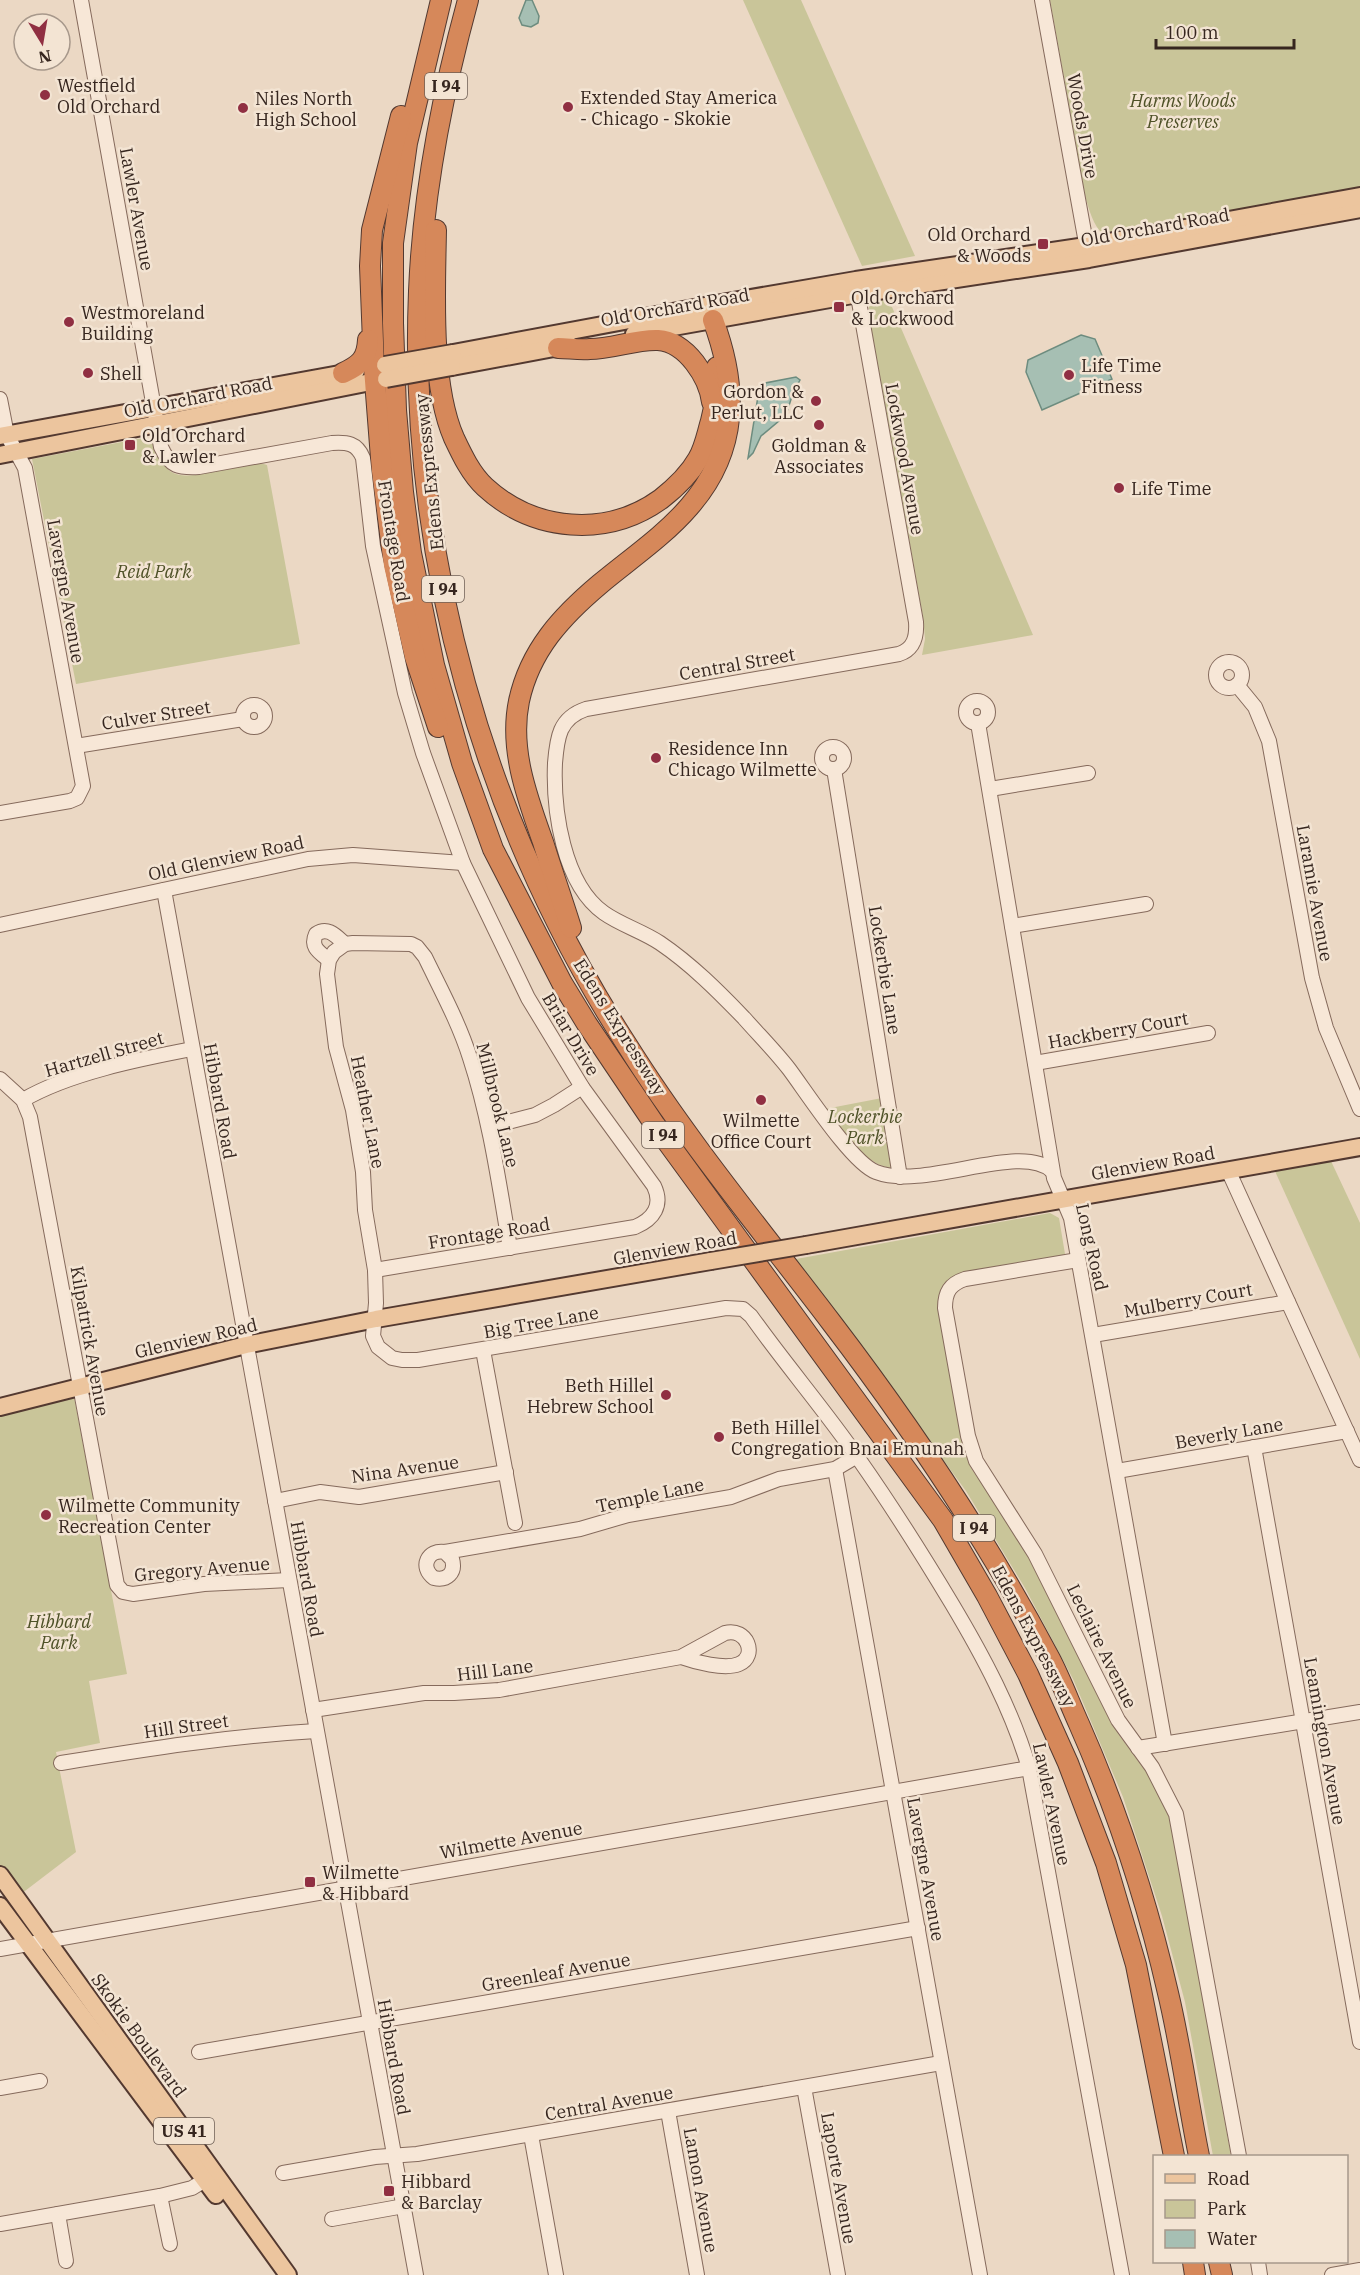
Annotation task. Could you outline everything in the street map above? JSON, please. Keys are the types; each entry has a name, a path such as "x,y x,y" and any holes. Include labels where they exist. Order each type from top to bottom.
{"highway":[{"name":"Edens Expressway","path":"441,0 408,143 393,243 396,410 411,553 426,630 448,717 492,849 562,983 617,1070 943,1520 1028,1674 1068,1763 1106,1863 1136,1965 1174,2155"},
{"name":"Edens Expressway","path":"468,0 440,113 426,205 418,292 419,393 424,465 445,599 460,666 495,781 539,886 626,1045 745,1211 835,1327 935,1467 997,1565 1052,1664 1097,1764 1139,1883 1169,1995 1199,2155"},
{"path":"430,41 410,80 372,230 370,266 380,373 382,471 394,565 415,657 457,781 492,849"},
{"path":"431,174 436,216 436,338 444,406 453,436 471,470 484,486 504,502 525,514 546,521 587,526 627,517 648,508 692,469 705,444 719,381 713,344 714,320"},
{"path":"343,373 363,361 367,353 367,279 370,266"},
{"path":"588,979 525,790 516,741 519,701 534,658 555,626 589,593 674,522 702,491 712,474 726,439 731,400 722,343 714,320"},
{"path":"558,348 591,350 660,340 675,346 702,371 710,389 713,412"}],"main road":[{"name":"Old Orchard Road","path":"1088,252 1360,196"},
{"name":"Old Orchard Road","path":"8,453 158,425 380,373 452,360 857,287 1360,209"},
{"name":"Old Orchard Road","path":"452,360 558,348 714,320 857,287"},
{"name":"Old Orchard Road","path":"3,436 343,373 380,373"},
{"name":"Glenview Road","path":"0,1407 246,1346 376,1319 1360,1147"},
{"name":"Skokie Boulevard","path":"0,1875 276,2275"},
{"name":"Skokie Boulevard","path":"0,1906 288,2275"}],"street":[{"name":"Lawler Avenue","path":"81,0 158,425"},
{"name":"Woods Drive","path":"1042,0 1088,252"},
{"name":"Lockwood Avenue","path":"857,287 916,622 913,644"},
{"name":"Lavergne Avenue","path":"0,399 3,436 8,453 25,468 82,779 81,792 77,798 70,801 0,813"},
{"name":"Frontage Road","path":"158,425 161,447 166,457 174,465 184,468 332,443 351,443 360,451 363,458 373,546 405,693 430,776 463,863"},
{"name":"Central Street","path":"900,1177 876,1172 856,1157 776,1054 726,1000 687,963 657,941 603,912 587,897 570,863 558,815 555,776 560,732 566,719 585,709 899,654 913,644"},
{"name":"Laramie Avenue","path":"1237,685 1255,707 1269,741 1312,978 1326,1028 1360,1109"},
{"name":"Culver Street","path":"76,746 243,719"},
{"name":"Long Road","path":"978,723 1053,1171 1071,1218 1165,1744"},
{"name":"Lockerbie Lane","path":"834,769 900,1177"},
{"path":"990,789 1088,773"},
{"name":"Old Glenview Road","path":"0,925 308,859 342,855 463,863"},
{"name":"Briar Drive","path":"463,863 528,998 582,1087 654,1186 658,1201 654,1214"},
{"name":"Hibbard Road","path":"164,890 416,2275"},
{"path":"1012,926 1146,904"},
{"name":"Millbrook Lane","path":"336,952 329,932 321,930 315,934 313,942 315,948 336,952 403,943 417,947 421,951 462,1035 471,1059 489,1127 510,1248"},
{"name":"Heather Lane","path":"336,952 327,974 331,1016 336,1047 353,1110 375,1270"},
{"name":"Hackberry Court","path":"1035,1063 1208,1033"},
{"name":"Hartzell Street","path":"24,1100 69,1080 137,1060 192,1048"},
{"path":"0,1079 24,1100"},
{"path":"489,1127 535,1115 582,1087"},
{"name":"Kilpatrick Avenue","path":"24,1100 30,1117 115,1580 119,1589"},
{"path":"900,1177 916,1178 1016,1161 1037,1162 1053,1171"},
{"path":"1228,1170 1360,1460"},
{"name":"Frontage Road","path":"375,1270 635,1227 645,1223 654,1214"},
{"name":"Leclaire Avenue","path":"1078,1260 965,1279 957,1282 946,1293 945,1308 968,1436 976,1461 1035,1554 1118,1720 1163,1786 1176,1814 1239,2155"},
{"path":"375,1270 376,1319"},
{"name":"Mulberry Court","path":"1093,1335 1288,1302"},
{"name":"Big Tree Lane","path":"376,1319 373,1336 378,1347 392,1358 418,1360 726,1308 743,1309"},
{"name":"Lawler Avenue","path":"743,1309 751,1316 857,1456 906,1528 967,1630 1018,1732 1029,1768 1122,2275"},
{"path":"483,1350 515,1523"},
{"name":"Beverly Lane","path":"1117,1471 1347,1431"},
{"name":"Leamington Avenue","path":"1254,1447 1360,2042"},
{"name":"Temple Lane","path":"445,1552 580,1529 628,1515 730,1497 790,1477 835,1469 857,1456"},
{"name":"Lavergne Avenue","path":"835,1469 894,1792 940,2063 980,2275"},
{"name":"Nina Avenue","path":"274,1501 327,1492 358,1497 506,1472"},
{"name":"Gregory Avenue","path":"119,1589 133,1594 204,1584 289,1580"},
{"name":"Hill Lane","path":"313,1710 424,1693 454,1694 499,1690 681,1658"},
{"path":"1137,1748 1360,1712"},
{"name":"Hill Street","path":"61,1763 198,1741 316,1731"},
{"name":"Wilmette Avenue","path":"0,1948 1029,1768"},
{"name":"Greenleaf Avenue","path":"199,2052 918,1928"},
{"name":"Central Avenue","path":"283,2174 375,2157 417,2154 531,2135 940,2063"},
{"path":"0,2088 40,2080"},
{"name":"Laporte Avenue","path":"804,2087 838,2275"},
{"name":"Lamon Avenue","path":"668,2111 698,2275"},
{"path":"531,2135 556,2275"},
{"path":"0,2224 160,2196 192,2188 210,2177"},
{"path":"160,2196 170,2244"},
{"path":"332,2219 404,2206"},
{"path":"58,2214 66,2262"},
{"path":"1332,2275 1360,2270"}],"green space":[{"path":"743,0 801,0 915,256 862,266"},
{"name":"Harms Woods Preserves","path":"1050,0 1360,0 1360,191 1104,235 1094,222 1085,196"},
{"path":"883,298 892,307 1033,635 922,655 925,639 923,617 869,316 869,306 874,300"},
{"name":"Reid Park","path":"143,438 153,444 166,466 176,474 198,475 244,464 267,465 300,644 76,684 32,459"},
{"name":"Lockerbie Park","path":"882,1098 894,1169 882,1166 863,1154 846,1137 825,1109"},
{"path":"1330,1159 1360,1223 1360,1359 1274,1169"},
{"path":"1050,1213 1059,1218 1065,1254 971,1271 939,1311 962,1439 971,1468 1004,1516 1051,1596 1119,1735 1150,1777 1167,1810 1172,1827 1231,2155 1213,2155 1185,2002 1162,1916 1123,1797 1073,1679 1025,1588 966,1491 796,1259"},
{"name":"Hibbard Park","path":"74,1397 127,1674 89,1681 100,1743 56,1752 76,1852 21,1894 0,1866 0,1416"}],"water":[{"path":"526,0 532,0 539,16 538,23 531,27 522,25 519,18"},
{"name":"Life Time Fitness","path":"1081,335 1095,339 1112,379 1042,410 1026,372 1028,360"},
{"path":"796,377 800,380 786,415 761,436 748,458 760,384"}],"place":[{"name":"Westfield Old Orchard","path":"45,95"},
{"name":"Extended Stay America - Chicago - Skokie","path":"568,107"},
{"name":"Niles North High School","path":"243,108"},
{"name":"Old Orchard & Woods","path":"1043,244"},
{"name":"Old Orchard & Lockwood","path":"839,307"},
{"name":"Westmoreland Building","path":"69,322"},
{"name":"Shell","path":"88,373"},
{"name":"Life Time Fitness","path":"1069,375"},
{"name":"Gordon & Perlut, LLC","path":"816,401"},
{"name":"Goldman & Associates","path":"819,425"},
{"name":"Old Orchard & Lawler","path":"130,445"},
{"name":"Life Time","path":"1119,488"},
{"name":"Residence Inn Chicago Wilmette","path":"656,758"},
{"name":"Wilmette Office Court","path":"761,1100"},
{"name":"Beth Hillel Hebrew School","path":"666,1395"},
{"name":"Beth Hillel Congregation Bnai Emunah","path":"719,1437"},
{"name":"Wilmette Community Recreation Center","path":"46,1515"},
{"name":"Wilmette & Hibbard","path":"310,1882"},
{"name":"Hibbard & Barclay","path":"389,2191"}]}
